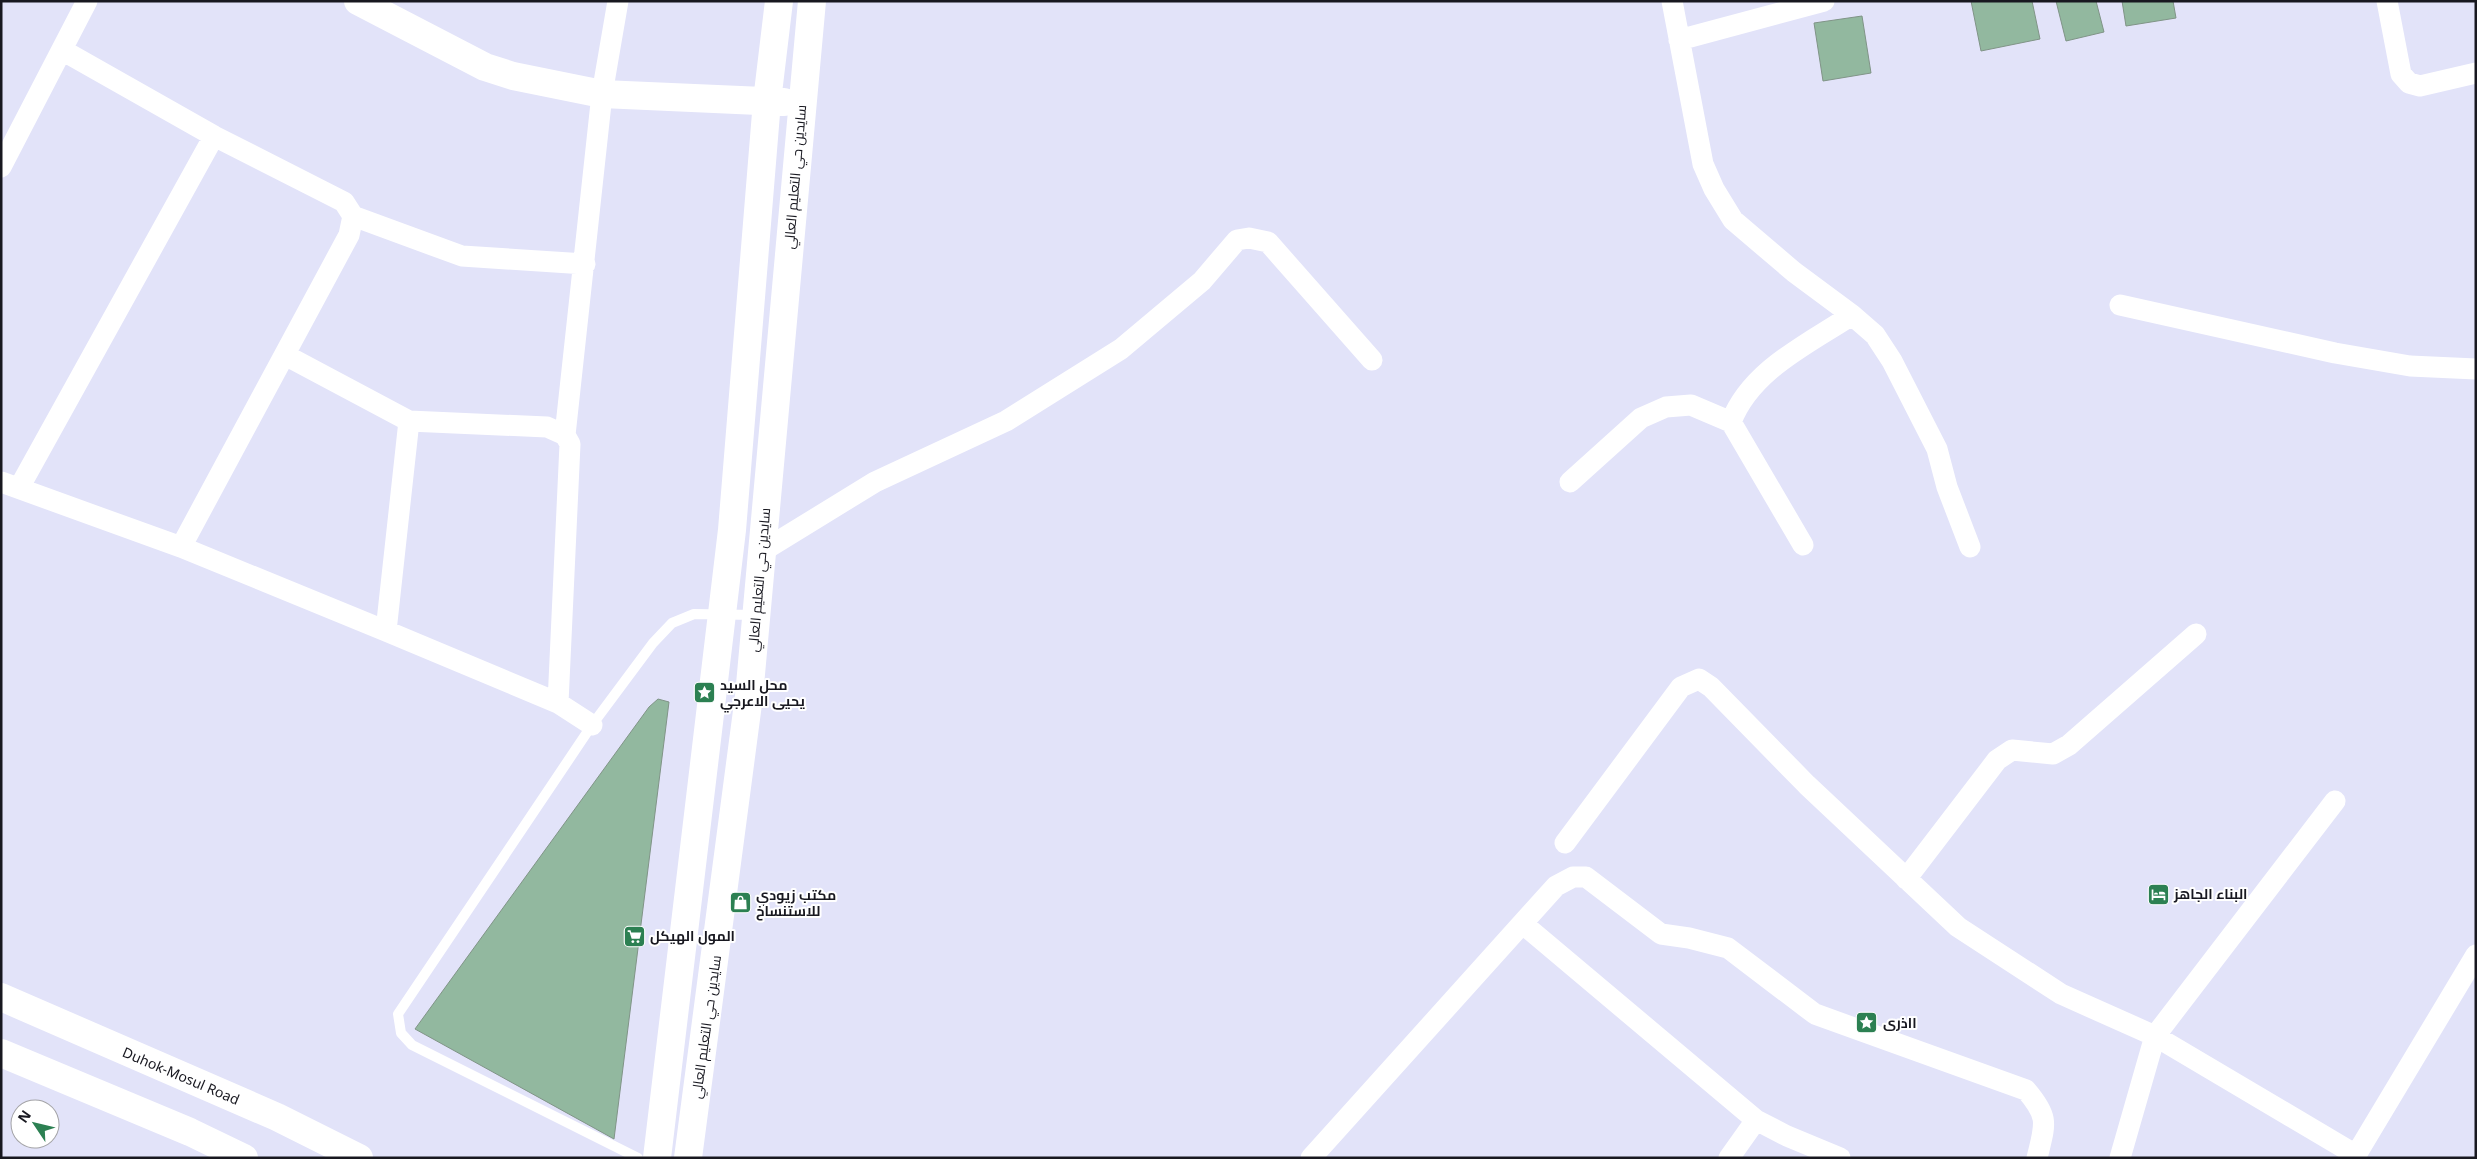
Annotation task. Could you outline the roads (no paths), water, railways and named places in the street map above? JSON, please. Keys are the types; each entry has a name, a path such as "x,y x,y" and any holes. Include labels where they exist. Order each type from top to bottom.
{"main road":[{"path":"358,1 485,68 513,76 602,94 802,103"},
{"path":"658,1158 732,530 768,101 780,1"},
{"name":"سايدين حي التعليم العالي","path":"688,1158 749,696 812,1"},
{"name":"Duhok-Mosul Road","path":"1,998 278,1117 359,1158"},
{"path":"1,1053 190,1132 244,1158"}],"street":[{"path":"1,167 87,1"},
{"path":"558,703 570,444 565,435 602,94 618,1"},
{"path":"1672,1 1703,164 1714,189 1733,220 1794,272 1852,315 1875,336 1892,361 1937,449 1948,487 1970,547"},
{"path":"1679,40 1824,1"},
{"path":"2387,1 2401,74 2409,83 2426,86 2476,73"},
{"path":"62,50 214,136 344,202 353,216 462,256 585,264"},
{"path":"214,136 10,485 182,547 386,631 558,703 592,725"},
{"path":"182,547 350,235 353,216"},
{"path":"761,552 875,482 1006,421 1121,349 1202,281 1237,240 1249,238 1268,242 1372,360"},
{"path":"2120,305 2335,353 2410,366 2476,369"},
{"path":"1731,422 1736,410 1749,390 1767,372 1852,315"},
{"path":"285,355 409,421 547,427 565,435"},
{"path":"1570,482 1641,418 1666,407 1691,405 1731,422 1803,545"},
{"path":"386,631 409,421"},
{"path":"1906,879 1997,760 2012,750 2053,754 2069,745 2196,634"},
{"path":"1565,842 1682,687 1699,679 1711,686 1807,785 1958,927 2062,994 2155,1036 2356,1156 2476,955"},
{"path":"2120,1158 2155,1036 2335,801"},
{"path":"1311,1158 1556,886 1573,877 1586,877 1662,934 1689,938 1728,948 1815,1014 1899,1045 1944,1058 2026,1090 2040,1107 2045,1123 2037,1158"},
{"path":"1523,924 1756,1120 1787,1136 1840,1158"},
{"path":"1729,1158 1756,1120"}],"lane":[{"path":"638,1158 412,1045 401,1033 398,1014 592,725 653,643 672,623 694,614 756,615"}],"place":[{"name":"محل السيد يحيى الاعرجي","path":"704,693"},
{"name":"البناء الجاهز","path":"2158,894"},
{"name":"مكتب زيودي للاستنساخ","path":"740,903"},
{"name":"المول الهيكل","path":"634,936"},
{"name":"ااذرى","path":"1867,1023"}]}
